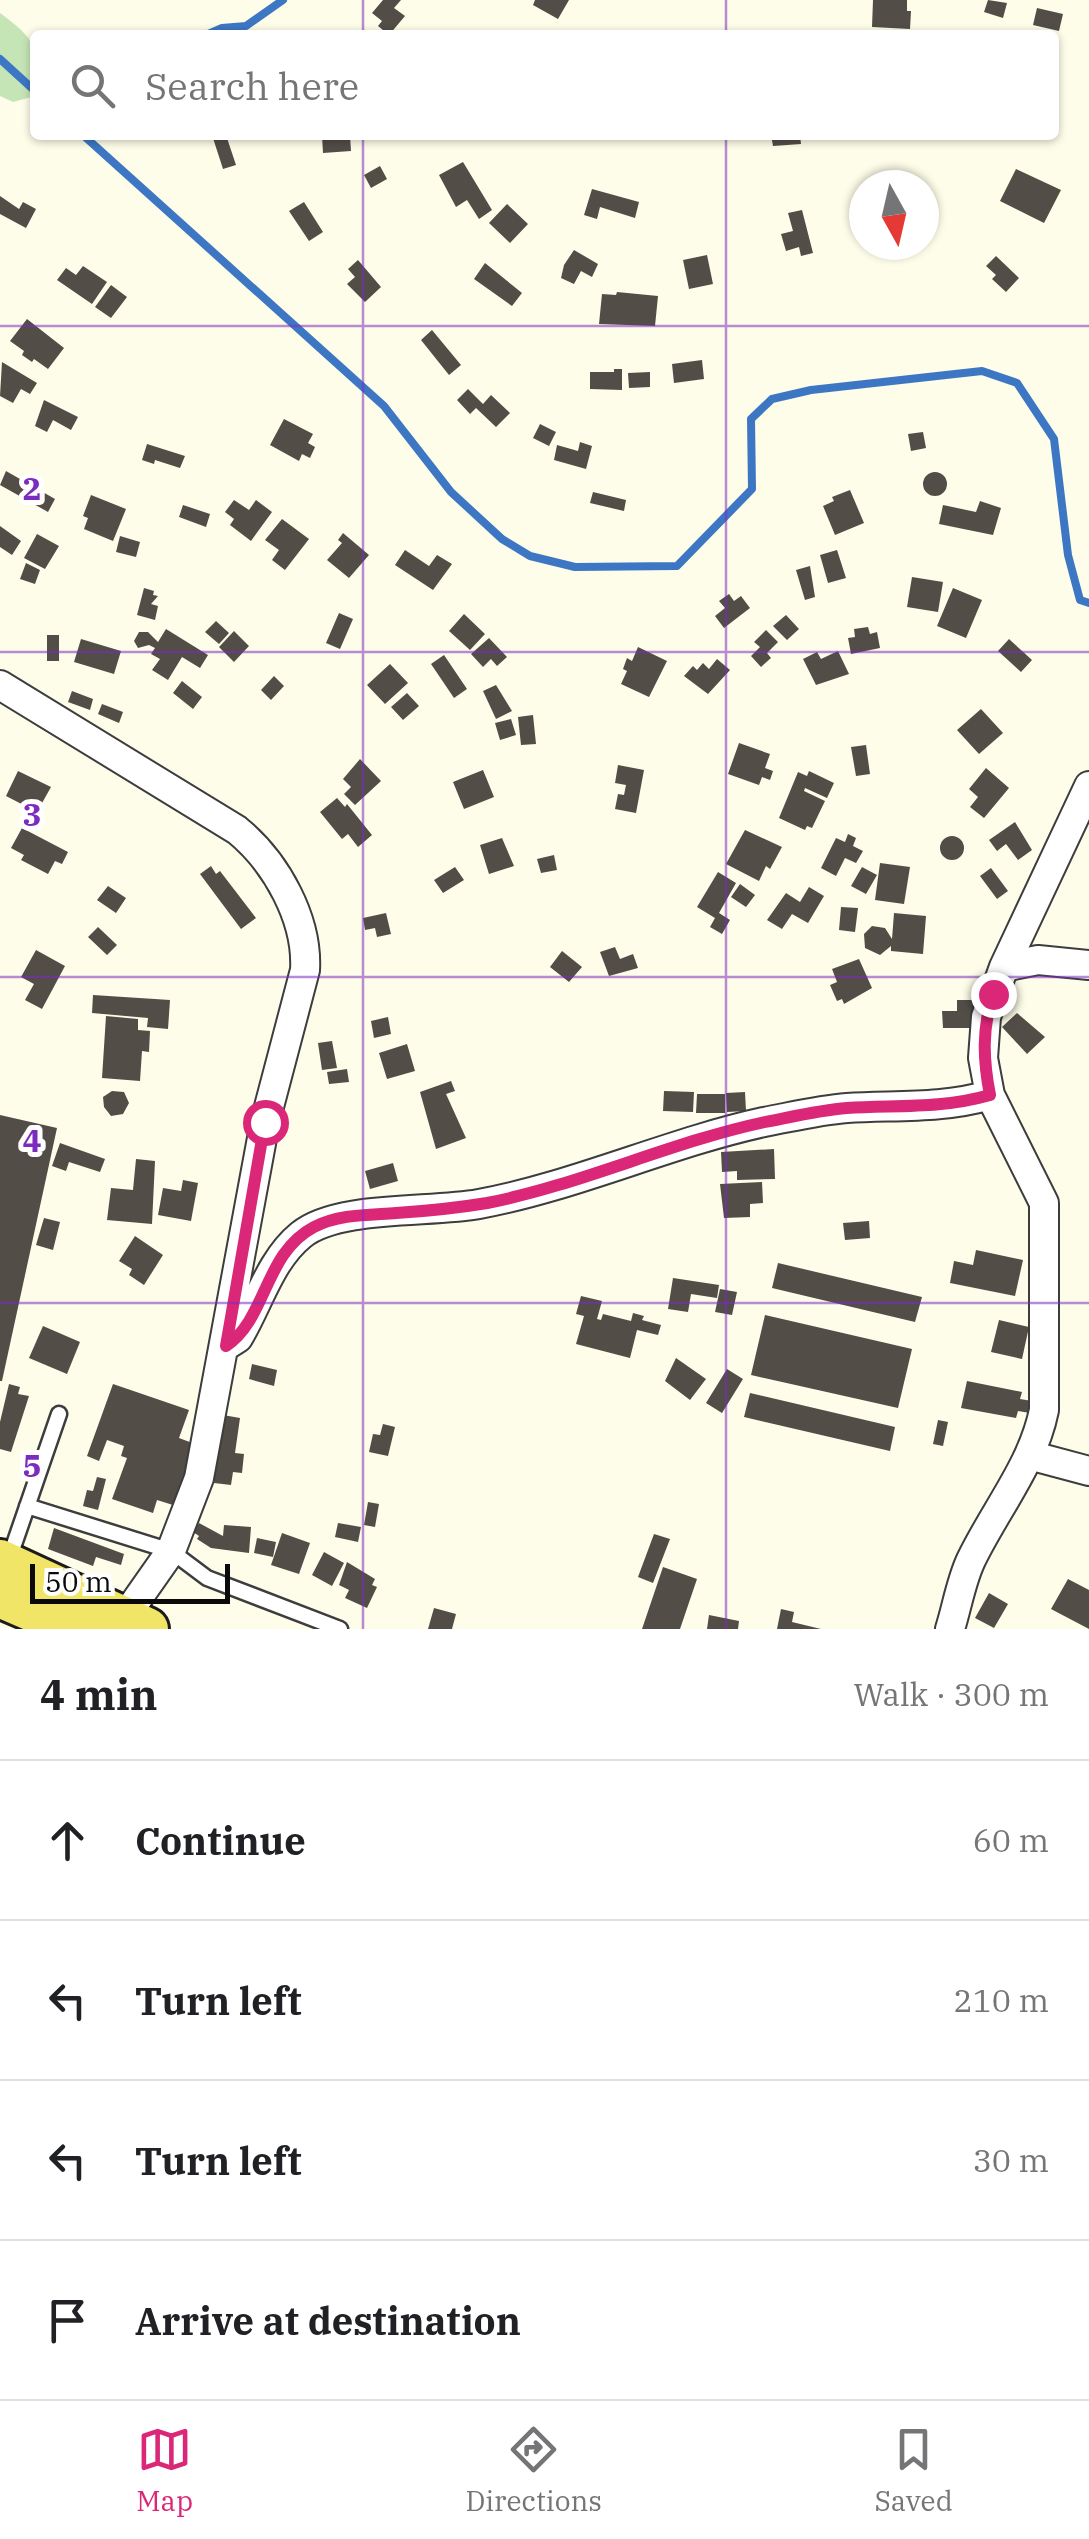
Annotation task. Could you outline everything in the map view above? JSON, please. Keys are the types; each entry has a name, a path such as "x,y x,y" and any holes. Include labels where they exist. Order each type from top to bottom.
{"main road":[{"path":"2,1574 135,1624"},
{"path":"2,1574 76,1629"}],"street":[{"path":"0,686 237,830 263,854 298,919 305,946 305,970 265,1122 199,1478 171,1551 135,1624"},
{"path":"950,1629 970,1564 1030,1455 1040,1433 1044,1410 1044,1203 990,1095 983,1058 986,1017 1004,967 1089,786"},
{"path":"1004,967 1038,960 1089,965"},
{"path":"226,1346 238,1338 288,1248 302,1234 330,1220 454,1209 502,1200 704,1137 768,1122 842,1108 955,1105 990,1095"},
{"path":"1030,1455 1089,1471"}],"lane":[{"path":"2,1574 58,1414"},
{"path":"27,1506 171,1551 207,1578 340,1629"}],"green space":[{"path":"0,13 30,40 30,97 13,102 0,96"}],"building":[{"path":"383,0 401,0 394,8 405,16 393,30 383,30 378,26 382,21 372,13"},
{"path":"535,0 569,0 558,19 533,5"},
{"path":"873,0 907,0 910,29 872,27"},
{"path":"988,0 1007,3 1003,18 984,12"},
{"path":"1037,8 1063,14 1059,31 1033,25"},
{"path":"214,140 228,140 236,165 223,169"},
{"path":"322,140 350,140 351,151 323,153"},
{"path":"772,140 801,140 801,144 773,146"},
{"path":"463,162 492,210 479,219 467,200 456,207 439,175"},
{"path":"380,166 387,179 371,188 364,175"},
{"path":"1016,169 1061,190 1044,223 1000,201"},
{"path":"592,189 639,202 635,218 600,207 597,219 584,215"},
{"path":"0,196 19,209 23,202 36,209 26,228 0,214"},
{"path":"304,202 323,232 309,241 289,211"},
{"path":"507,204 528,224 510,243 489,223"},
{"path":"802,210 813,253 801,256 799,247 786,251 781,234 793,231 788,213"},
{"path":"574,250 598,264 592,277 581,271 574,284 561,278"},
{"path":"707,255 713,284 689,289 683,260"},
{"path":"996,256 1019,278 1006,292 992,279 996,275 986,266"},
{"path":"358,260 381,287 365,302 347,284 355,277 348,269"},
{"path":"485,263 522,293 512,306 474,279"},
{"path":"83,266 107,282 92,304 57,280 66,268 76,275"},
{"path":"111,285 127,297 111,318 95,307"},
{"path":"602,294 658,296 655,326 599,324"},
{"path":"27,319 64,348 48,369 22,355 24,351 10,341"},
{"path":"432,330 461,365 449,375 421,340"},
{"path":"702,360 704,379 674,383 672,364"},
{"path":"2,362 37,383 30,394 21,389 13,403 0,396"},
{"path":"622,369 622,390 590,389 590,372"},
{"path":"650,372 650,387 629,388 628,373"},
{"path":"468,389 483,404 491,395 510,413 496,427 476,408 470,414 457,400"},
{"path":"44,400 78,417 71,430 53,420 47,432 35,426"},
{"path":"284,419 313,434 308,443 315,447 310,458 302,454 299,461 270,445"},
{"path":"540,424 556,432 549,446 533,438"},
{"path":"923,432 926,448 911,451 908,434"},
{"path":"580,442 592,446 586,469 554,460 557,445 578,451"},
{"path":"147,444 185,456 180,468 142,460"},
{"path":"6,471 55,499 48,512 0,485"},
{"path":"935,472 947,484 935,496 923,484"},
{"path":"850,490 864,523 835,535 823,506 834,501 832,497"},
{"path":"593,492 626,500 624,511 590,503"},
{"path":"91,495 126,509 113,541 84,529 88,518 83,516"},
{"path":"234,500 249,510 256,500 272,512 251,541 230,525 234,519 225,512"},
{"path":"980,501 1001,508 993,535 939,524 943,505 976,512"},
{"path":"183,505 210,514 206,527 179,517"},
{"path":"282,519 309,539 285,570 272,560 279,550 265,540"},
{"path":"0,526 21,541 12,555 0,547"},
{"path":"343,533 369,555 349,578 327,560 342,543 338,540"},
{"path":"37,534 59,546 45,569 24,558"},
{"path":"120,536 140,542 136,557 116,552"},
{"path":"405,550 429,566 437,555 452,564 433,590 395,565"},
{"path":"837,550 846,578 828,583 820,555"},
{"path":"26,563 40,570 35,584 20,579"},
{"path":"810,566 815,597 805,600 796,570"},
{"path":"912,577 943,582 938,612 907,607"},
{"path":"144,588 158,596 151,604 158,606 155,620 137,615"},
{"path":"953,588 982,600 966,638 937,626"},
{"path":"729,594 734,601 741,596 750,608 724,628 715,616 725,608 719,601"},
{"path":"339,613 353,619 340,649 326,643"},
{"path":"464,614 485,634 470,650 449,631"},
{"path":"786,615 799,629 787,640 773,626"},
{"path":"216,621 229,633 219,644 205,632"},
{"path":"868,627 870,634 877,632 880,648 851,654 848,638 855,637 854,629"},
{"path":"166,629 208,655 200,668 182,657 168,680 152,670 160,659 151,654 155,648 138,648 134,641 139,632 148,632 158,642"},
{"path":"766,630 778,642 767,653 771,658 761,667 751,656 760,647 754,642"},
{"path":"234,631 249,646 234,662 219,647"},
{"path":"47,635 59,635 59,661 47,661"},
{"path":"489,638 507,657 497,666 491,659 483,667 471,654"},
{"path":"81,639 121,651 114,674 74,662"},
{"path":"1009,639 1032,660 1021,672 998,651"},
{"path":"638,647 667,661 649,697 621,684 627,658 632,661"},
{"path":"838,651 849,674 816,685 803,659 817,652 821,659"},
{"path":"444,655 467,689 454,698 431,664"},
{"path":"717,659 730,670 708,694 684,676 693,666 697,670 703,663 709,669"},
{"path":"390,664 408,683 385,704 367,685"},
{"path":"274,676 284,686 271,700 261,690"},
{"path":"182,681 202,697 193,709 173,693"},
{"path":"496,685 512,711 496,719 483,691"},
{"path":"72,691 93,699 90,710 68,702"},
{"path":"407,693 419,706 403,720 391,707"},
{"path":"102,704 123,712 119,723 98,714"},
{"path":"981,709 1003,733 979,754 957,730"},
{"path":"533,715 536,744 521,745 518,717"},
{"path":"511,719 516,735 500,740 495,723"},
{"path":"739,743 770,754 765,768 773,771 770,780 762,777 759,785 728,774"},
{"path":"866,745 870,774 856,776 851,747"},
{"path":"360,759 381,781 355,805 344,794 351,787 343,779"},
{"path":"618,765 644,770 636,813 615,809 618,794 624,795 626,785 615,783"},
{"path":"986,768 1009,788 984,818 970,807 978,797 969,789"},
{"path":"483,770 494,797 464,809 453,782"},
{"path":"18,771 51,787 37,812 6,796"},
{"path":"809,771 834,783 827,798 805,788 804,791 825,801 812,828 807,826 805,830 779,818 798,772 807,776"},
{"path":"337,798 345,807 347,804 372,835 358,847 348,834 342,839 320,812"},
{"path":"1015,822 1032,850 1018,860 1006,844 997,851 989,840"},
{"path":"22,828 68,852 62,864 55,861 48,874 21,860 24,855 11,848"},
{"path":"745,830 782,847 759,881 726,864"},
{"path":"848,834 856,838 853,846 863,851 856,863 845,858 836,876 821,868 836,838 845,842"},
{"path":"952,836 964,848 952,860 940,848"},
{"path":"502,838 514,866 489,874 480,845"},
{"path":"554,855 557,870 541,873 537,859"},
{"path":"880,863 910,867 904,904 875,900"},
{"path":"211,866 216,874 220,871 256,918 241,929 200,874"},
{"path":"455,867 464,880 443,893 434,880"},
{"path":"862,867 877,875 866,894 851,886"},
{"path":"991,868 1008,891 997,899 980,876"},
{"path":"718,872 736,883 719,913 730,920 722,934 710,927 715,918 697,907"},
{"path":"740,884 755,895 746,907 731,897"},
{"path":"108,886 126,898 116,913 97,900"},
{"path":"809,887 824,896 808,923 792,914 782,929 767,920 786,893 800,902"},
{"path":"841,907 858,908 855,932 839,930"},
{"path":"386,913 391,934 377,937 375,928 365,930 363,918"},
{"path":"894,913 926,916 923,954 891,951 891,946 880,955 865,948 864,934 872,926 885,928 892,939"},
{"path":"98,927 117,945 107,955 88,937"},
{"path":"615,947 620,959 633,954 638,968 609,976 600,952"},
{"path":"36,950 65,966 42,1009 25,1000 34,984 21,977"},
{"path":"562,951 582,967 569,982 550,967"},
{"path":"859,959 872,988 844,1004 842,999 837,1001 830,985 837,982 832,969"},
{"path":"93,995 170,1000 168,1029 147,1027 148,1018 92,1013"},
{"path":"957,1000 973,1000 973,1028 943,1028 942,1011 957,1011"},
{"path":"1017,1013 1045,1037 1027,1054 1002,1027"},
{"path":"106,1016 138,1019 138,1030 150,1031 149,1052 142,1051 140,1081 102,1078"},
{"path":"388,1017 391,1034 374,1038 371,1021"},
{"path":"332,1041 337,1068 322,1070 318,1043"},
{"path":"407,1044 415,1071 387,1079 379,1053"},
{"path":"347,1069 349,1082 329,1084 327,1072"},
{"path":"451,1081 455,1091 446,1094 466,1138 436,1149 420,1092"},
{"path":"112,1091 124,1092 129,1103 123,1114 111,1116 104,1107 103,1097"},
{"path":"664,1091 694,1092 693,1112 663,1111"},
{"path":"745,1092 746,1111 727,1112 726,1093"},
{"path":"697,1094 725,1094 725,1113 696,1113"},
{"path":"0,1115 57,1128 2,1381 0,1381"},
{"path":"60,1143 105,1159 100,1172 69,1162 66,1171 52,1166"},
{"path":"774,1149 775,1179 737,1180 737,1171 722,1172 721,1152"},
{"path":"136,1159 155,1161 152,1224 107,1220 111,1188 133,1190"},
{"path":"393,1163 398,1181 370,1189 365,1171"},
{"path":"183,1180 198,1183 191,1221 158,1215 163,1188 181,1191"},
{"path":"762,1182 763,1203 750,1204 750,1217 724,1218 720,1184"},
{"path":"44,1218 60,1222 53,1250 36,1245"},
{"path":"869,1221 870,1238 845,1240 843,1223"},
{"path":"135,1236 163,1255 144,1285 129,1275 132,1269 119,1261"},
{"path":"976,1250 1023,1260 1015,1296 950,1283 954,1261 973,1265"},
{"path":"778,1263 922,1297 915,1322 772,1288"},
{"path":"673,1278 719,1285 717,1298 691,1294 688,1312 668,1309"},
{"path":"720,1289 737,1292 732,1315 715,1312"},
{"path":"581,1296 602,1301 597,1319 601,1320 603,1314 631,1321 633,1313 661,1325 658,1335 637,1330 630,1358 576,1344 584,1316 576,1314"},
{"path":"765,1315 912,1349 898,1408 751,1375"},
{"path":"999,1320 1029,1327 1022,1359 991,1352"},
{"path":"43,1326 80,1342 67,1374 29,1358"},
{"path":"676,1358 706,1379 690,1400 665,1381"},
{"path":"252,1364 277,1370 274,1386 249,1379"},
{"path":"727,1369 743,1379 722,1413 706,1403"},
{"path":"967,1381 1022,1392 1020,1399 1032,1401 1030,1413 1018,1411 1016,1418 961,1408"},
{"path":"9,1384 20,1387 18,1394 29,1396 11,1452 0,1449 0,1422"},
{"path":"113,1384 189,1410 179,1438 195,1444 173,1505 157,1500 153,1513 112,1499 127,1458 121,1456 124,1446 107,1440 99,1461 87,1456"},
{"path":"750,1393 895,1427 890,1451 744,1417"},
{"path":"223,1415 240,1418 235,1453 244,1454 242,1473 233,1472 231,1485 214,1483"},
{"path":"938,1420 948,1422 943,1446 933,1444"},
{"path":"383,1424 395,1427 388,1456 369,1452 373,1434 380,1435"},
{"path":"97,1477 106,1479 98,1510 83,1506 87,1490 93,1491"},
{"path":"368,1502 379,1504 375,1527 364,1525"},
{"path":"199,1523 223,1536 224,1525 251,1527 249,1553 211,1548 193,1532"},
{"path":"338,1523 361,1527 358,1542 335,1537"},
{"path":"54,1528 124,1554 121,1565 96,1557 93,1566 48,1549"},
{"path":"282,1533 310,1543 299,1574 271,1565"},
{"path":"654,1534 670,1539 653,1583 638,1577"},
{"path":"257,1538 276,1542 273,1557 254,1553"},
{"path":"324,1552 344,1563 332,1586 312,1575"},
{"path":"347,1562 375,1579 372,1585 377,1587 367,1608 345,1598 349,1590 339,1585"},
{"path":"663,1567 697,1579 680,1629 642,1629"},
{"path":"1068,1579 1089,1590 1089,1629 1051,1609"},
{"path":"989,1593 1008,1604 994,1628 975,1618"},
{"path":"434,1608 456,1614 452,1629 428,1629"},
{"path":"781,1609 794,1612 792,1622 821,1629 777,1629"},
{"path":"709,1615 739,1621 738,1629 707,1629"}],"waterway":[{"path":"217,30 246,26 283,0"},
{"path":"0,59 30,86"},
{"path":"89,140 384,406 451,492 502,539 530,556 575,567 677,566 752,489 751,419 772,399 811,390 982,371 1017,383 1054,439 1068,555 1080,600 1089,603"}],"route":[{"path":"265,1122 226,1346 238,1338 288,1248 302,1234 330,1220 454,1209 502,1200 718,1133 768,1122 842,1108 955,1105 990,1095 983,1058 986,1017 993,994"}]}
